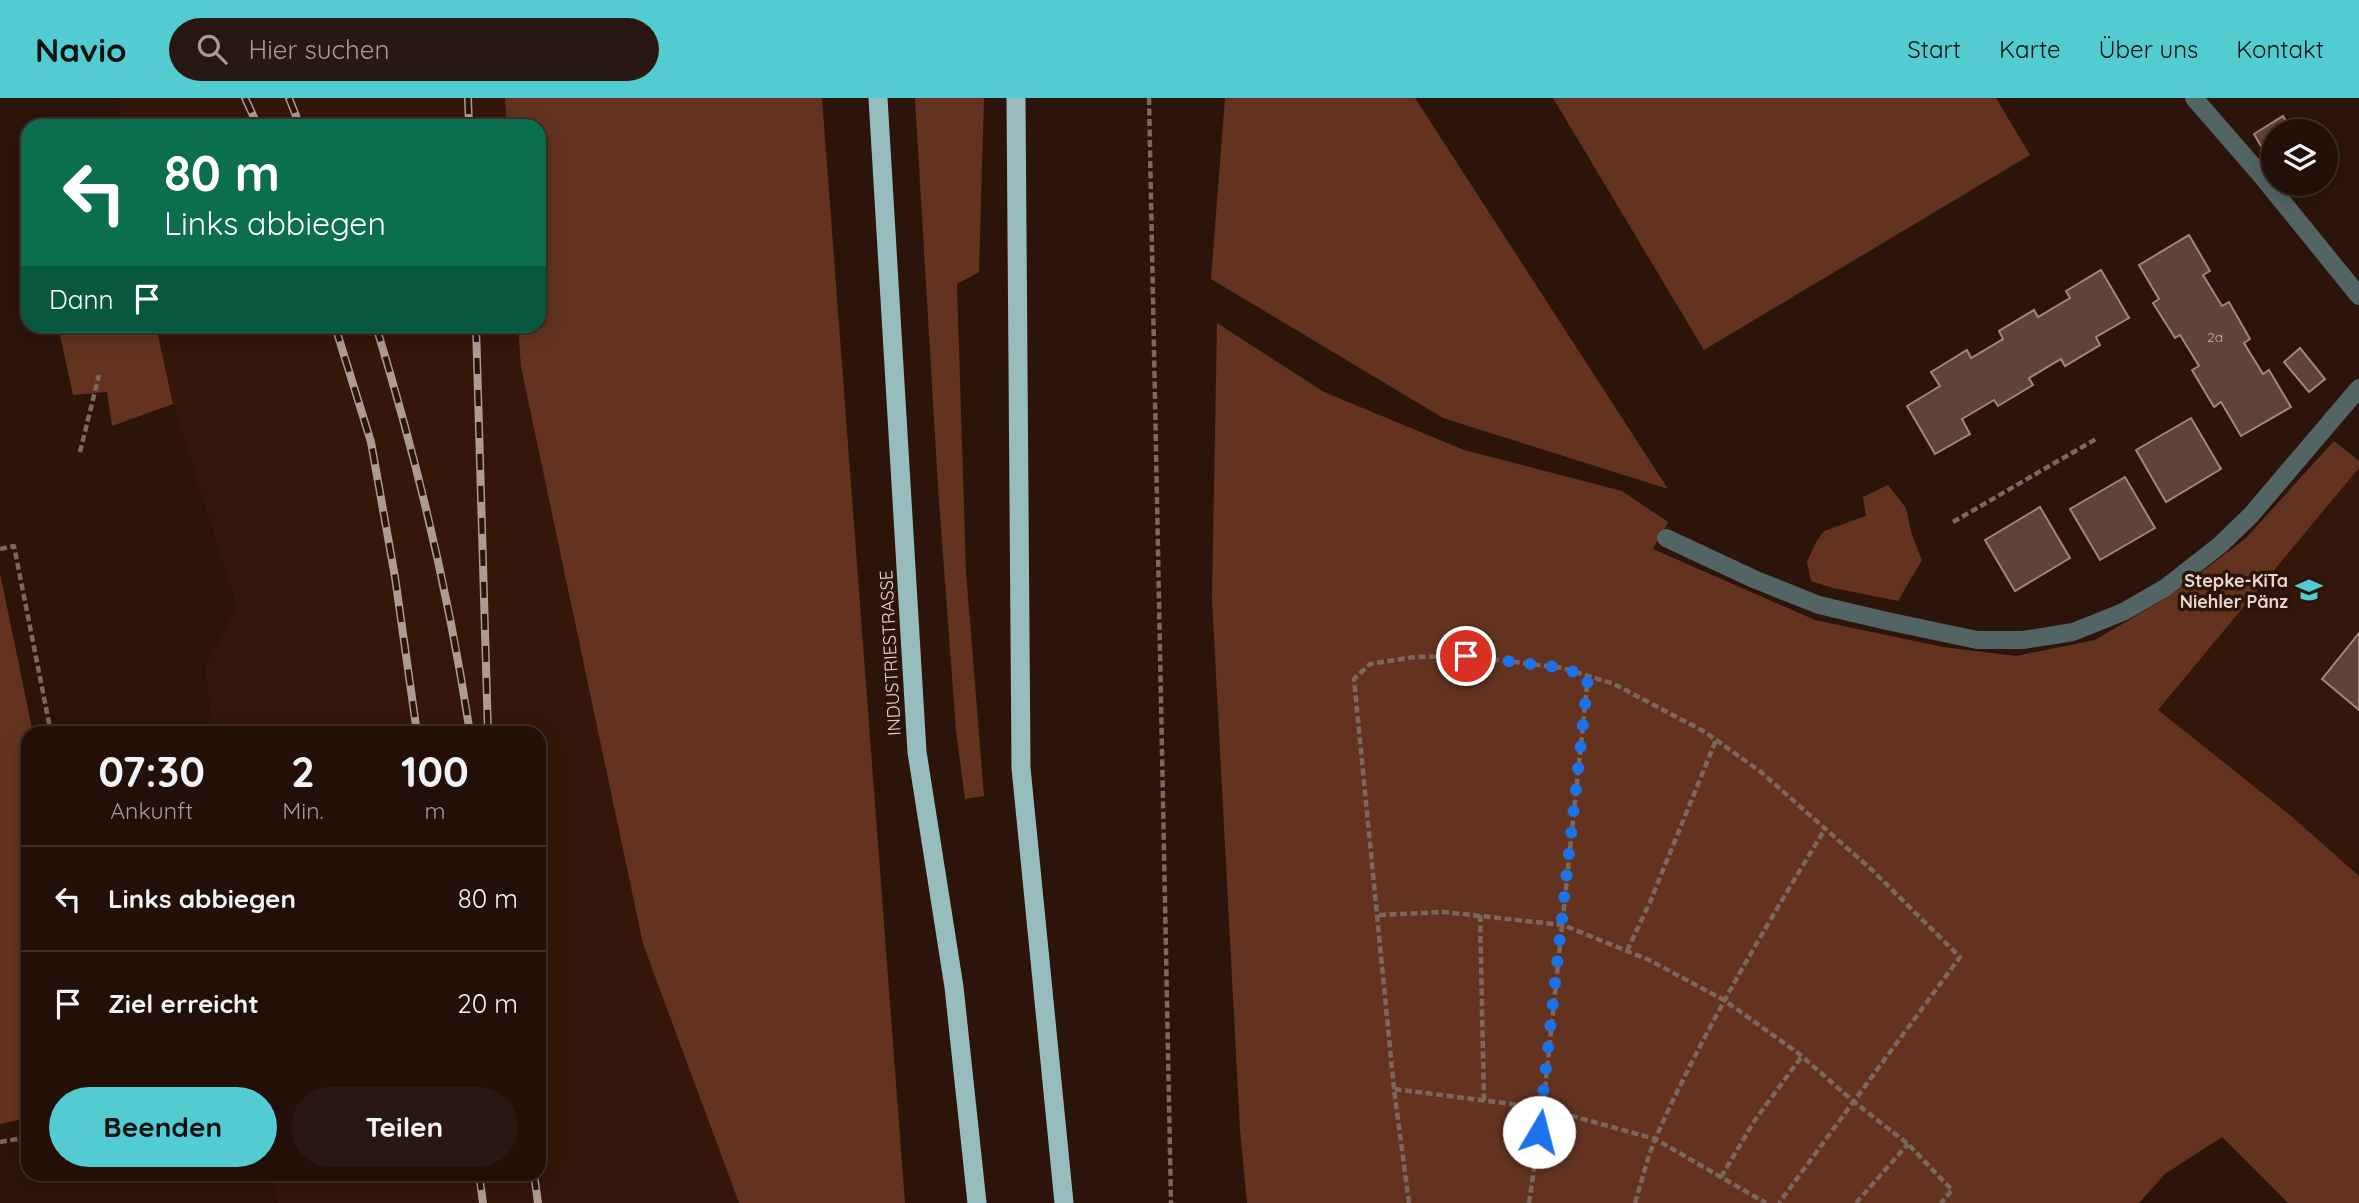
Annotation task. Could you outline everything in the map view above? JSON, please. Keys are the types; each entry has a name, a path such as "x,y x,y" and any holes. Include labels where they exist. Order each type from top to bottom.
{"highway":[{"name":"INDUSTRIESTRASSE","path":"878,98 917,752 954,987 977,1203"},
{"path":"1016,98 1021,768 1063,1203"}],"street":[{"path":"2194,98 2359,296"},
{"path":"1666,538 1756,580 1819,605 1876,619 1977,640 2023,640 2074,632 2123,611 2165,588 2220,545 2251,515 2359,388"}],"path":[{"path":"1149,98 1171,1203"},
{"path":"80,452 99,375"},
{"path":"1952,522 2096,439"},
{"path":"0,549 14,546 50,726"},
{"path":"1409,1203 1394,1089 1354,679 1370,664 1414,657 1466,656 1563,668 1614,684 1716,740 1761,772 1872,870 1960,957 1779,1203"},
{"path":"1529,1203 1543,1108 1588,677"},
{"path":"1627,951 1716,740"},
{"path":"1635,1203 1655,1139 1724,1000 1825,829"},
{"path":"1379,915 1444,912 1563,925 1649,960 1724,1000 1802,1056 1908,1144 1952,1190 1941,1203"},
{"path":"1480,915 1484,1101"},
{"path":"1721,1177 1755,1120 1802,1056"},
{"path":"1394,1089 1543,1108 1655,1139 1766,1203"},
{"path":"0,1142 21,1138"},
{"path":"1856,1203 1908,1144"}],"shaded area":[{"path":"120,98 505,98 506,119 120,119"},
{"path":"505,98 822,98 905,1203 739,1203 643,944 521,367 519,333 546,333 546,119 506,119"},
{"path":"915,98 984,98 979,272 957,284 966,572 984,796 965,799 956,731 938,487"},
{"path":"1225,98 1415,98 1668,489 1443,418 1211,279"},
{"path":"1553,98 1996,98 2030,155 1704,350"},
{"path":"1217,323 1324,392 1464,450 1622,491 1668,522 1653,549 1815,620 1943,647 2016,656 2095,640 2171,595 2245,539 2334,441 2359,461 2359,468 2158,710 2290,815 2359,876 2359,1203 2288,1203 2222,1137 2165,1174 2139,1203 1247,1203 1240,1130 1212,599"},
{"path":"60,333 158,333 173,404 112,426 107,392 73,395"},
{"path":"158,333 519,333 521,367 643,944 739,1203 278,1203 275,1181 546,1181 546,726 212,726 205,667 237,606 173,404"},
{"name":"Stepke-KiTa Niehler Pänz","path":"2359,468 2359,862 2352,870 2290,815 2158,711"},
{"path":"1888,485 1906,508 1912,535 1922,560 1898,601 1811,581 1807,562 1824,531 1866,516 1863,497"},
{"path":"0,573 32,726 21,726 21,1120 0,1124"}],"building":[{"path":"2261,130 2261,146 2254,134"},
{"path":"2189,235 2210,271 2203,275 2222,306 2229,302 2250,339 2244,343 2263,374 2269,370 2291,407 2241,436 2221,402 2214,407 2192,370 2199,366 2180,335 2175,338 2153,303 2159,299 2139,265"},
{"path":"2101,270 2129,318 2096,337 2100,345 2065,366 2061,359 2029,378 2033,385 1998,406 1994,400 1962,419 1970,434 1935,454 1907,406 1940,386 1931,372 1967,350 1971,358 2003,339 1999,331 2034,310 2038,317 2070,298 2066,291"},
{"path":"2300,348 2325,379 2309,392 2284,362"},
{"path":"2191,418 2221,469 2166,502 2136,450"},
{"path":"2125,477 2155,528 2100,560 2070,509"},
{"path":"2040,507 2070,558 2015,591 1985,540"},
{"path":"2359,633 2359,710 2322,679"}],"railway":[{"path":"245,98 255,119"},
{"path":"289,98 297,119"},
{"path":"468,98 469,119"},
{"path":"337,333 371,442 395,577 416,726"},
{"path":"378,333 430,528 469,726"},
{"path":"476,333 488,726"},
{"path":"480,1181 483,1203"},
{"path":"535,1181 538,1203"}],"place":[{"name":"Stepke-KiTa Niehler Pänz","path":"2309,590"}],"route":[{"path":"1466,656 1563,668 1588,677 1539,1132"}]}
